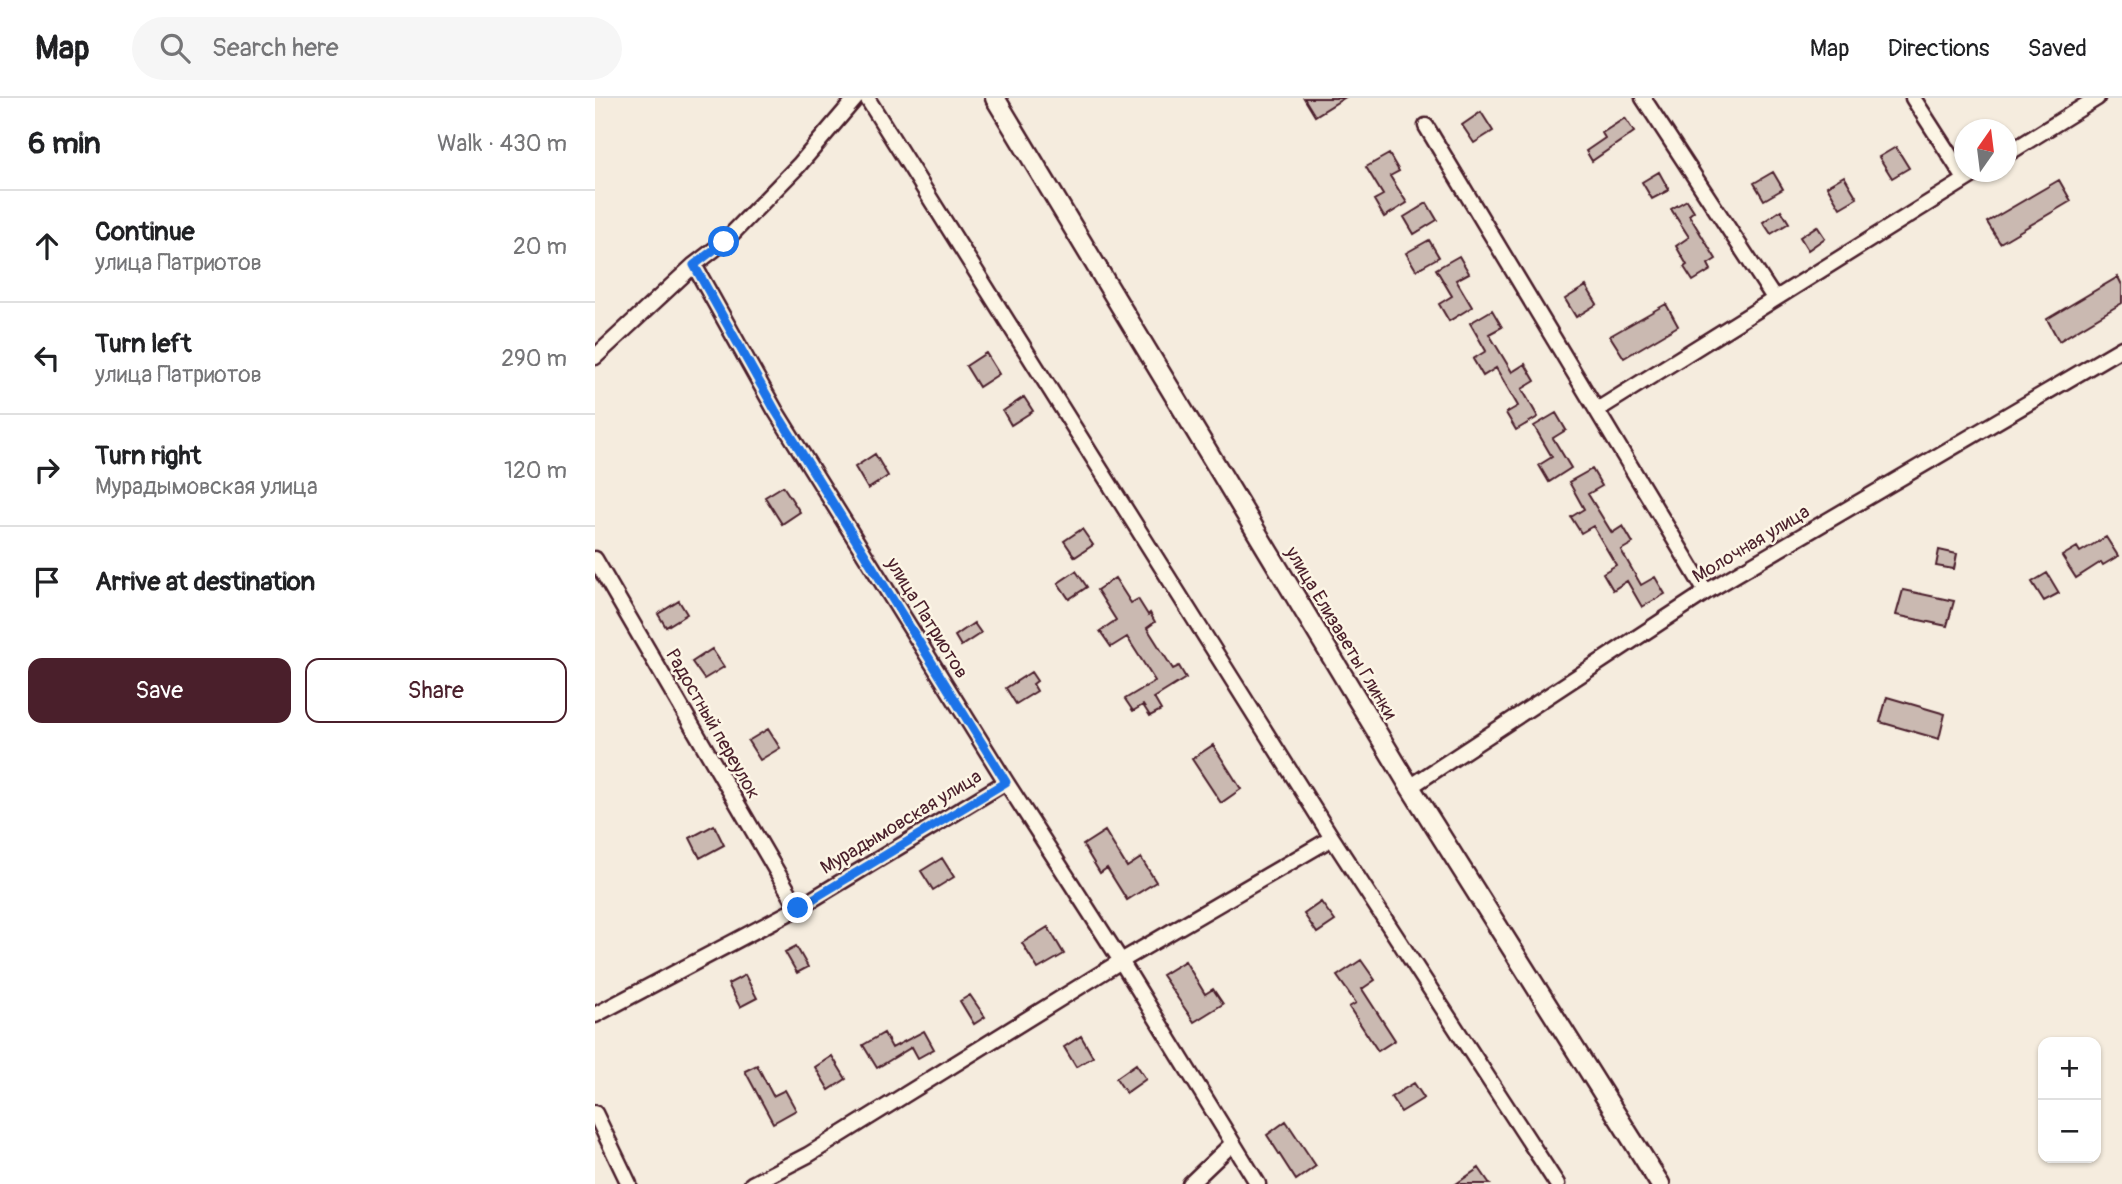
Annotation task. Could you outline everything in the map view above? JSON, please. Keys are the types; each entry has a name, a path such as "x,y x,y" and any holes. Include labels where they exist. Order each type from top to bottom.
{"street":[{"path":"595,357 694,265 724,242 781,184 856,98"},
{"path":"867,98 1332,838 1557,1184"},
{"name":"улица Елизаветы Глинки","path":"995,98 1410,787 1660,1184"},
{"path":"1643,98 1774,298"},
{"path":"1913,98 1954,152"},
{"path":"2017,148 2097,98"},
{"path":"1426,126 1706,592"},
{"path":"1597,410 1961,182"},
{"name":"улица Патриотов","path":"694,265 775,410 1258,1184"},
{"name":"Молочная улица","path":"1410,787 1706,592 2122,348"},
{"name":"Радостный переулок","path":"595,559 798,908"},
{"name":"Мурадымовская улица","path":"595,1015 798,908 1006,782"},
{"path":"752,1184 808,1155 1121,961 1332,838"},
{"path":"595,1113 629,1184"},
{"path":"1190,1184 1233,1143"}],"building":[{"path":"1304,98 1344,98 1315,116"},
{"path":"1481,112 1493,131 1474,143 1462,125"},
{"path":"1625,118 1634,132 1592,161 1586,151 1605,138 1602,133"},
{"path":"1896,147 1909,168 1892,178 1879,157"},
{"path":"1389,154 1399,171 1390,176 1407,203 1384,217 1374,200 1383,195 1366,167"},
{"path":"1659,172 1669,190 1652,199 1642,182"},
{"path":"1773,172 1783,189 1764,200 1754,183"},
{"path":"1844,176 1857,198 1840,208 1827,186"},
{"path":"2059,180 2071,201 2000,243 1987,222"},
{"path":"1687,200 1694,211 1689,215 1716,259 1708,264 1711,270 1693,281 1676,246 1689,237 1671,209"},
{"path":"1427,203 1437,220 1414,234 1404,217"},
{"path":"1781,210 1789,223 1771,234 1763,222"},
{"path":"1817,226 1825,238 1808,250 1800,237"},
{"path":"1429,240 1439,257 1416,270 1406,253"},
{"path":"1459,256 1469,273 1456,280 1472,307 1449,321 1439,304 1452,296 1436,269"},
{"path":"2118,277 2122,285 2122,303 2059,341 2047,319"},
{"path":"1586,286 1597,304 1576,317 1565,299"},
{"path":"1666,304 1678,326 1624,358 1610,336"},
{"path":"1492,310 1502,327 1489,334 1512,372 1525,364 1535,381 1522,389 1538,417 1516,430 1506,413 1518,406 1496,368 1483,376 1473,359 1486,351 1470,323"},
{"path":"986,353 999,374 979,387 966,366"},
{"path":"1024,397 1033,411 1011,425 1003,411"},
{"path":"1556,413 1566,430 1553,438 1571,468 1549,482 1539,465 1552,457 1534,426"},
{"path":"875,454 888,476 868,489 855,467"},
{"path":"1592,469 1602,486 1588,494 1612,533 1623,526 1633,543 1621,550 1641,585 1655,577 1665,594 1642,607 1627,581 1613,590 1603,573 1616,565 1593,526 1581,533 1571,517 1584,509 1569,482"},
{"path":"783,486 800,512 782,524 765,497"},
{"path":"1082,529 1093,545 1075,557 1064,541"},
{"path":"2106,537 2118,556 2103,565 2101,562 2076,578 2062,556 2077,547 2080,552"},
{"path":"1939,550 1957,554 1954,569 1936,566"},
{"path":"1076,571 1087,587 1069,599 1058,583"},
{"path":"2047,573 2059,593 2044,601 2032,582"},
{"path":"1115,578 1131,603 1138,599 1148,615 1150,613 1155,622 1147,628 1173,669 1179,666 1186,678 1154,698 1161,710 1150,716 1143,705 1133,711 1125,699 1155,681 1127,637 1111,647 1100,631 1116,620 1097,590"},
{"path":"1903,590 1954,601 1947,626 1896,615"},
{"path":"679,601 687,614 666,627 658,614"},
{"path":"974,623 981,633 961,646 955,636"},
{"path":"712,649 724,667 704,679 692,662"},
{"path":"1031,672 1037,681 1033,684 1037,691 1016,704 1006,688"},
{"path":"1887,697 1945,714 1939,739 1880,722"},
{"path":"768,729 780,748 760,760 748,741"},
{"path":"1213,745 1241,789 1221,803 1192,759"},
{"path":"714,825 724,845 700,858 690,838"},
{"path":"1105,831 1127,867 1141,858 1156,882 1127,900 1107,868 1100,873 1083,845"},
{"path":"942,858 954,877 933,890 921,871"},
{"path":"1321,902 1335,921 1317,933 1304,914"},
{"path":"1048,927 1064,954 1038,969 1022,943"},
{"path":"796,946 808,967 797,973 785,952"},
{"path":"1361,960 1375,980 1362,989 1395,1040 1378,1051 1349,1007 1356,1003 1337,976"},
{"path":"1185,961 1205,994 1213,989 1223,1004 1194,1022 1162,975"},
{"path":"745,975 757,998 740,1007 728,984"},
{"path":"970,995 985,1017 974,1024 960,1001"},
{"path":"924,1031 934,1049 918,1058 912,1047 877,1068 863,1045 884,1033 892,1048"},
{"path":"1081,1036 1093,1057 1076,1067 1064,1047"},
{"path":"832,1056 846,1079 829,1090 815,1067"},
{"path":"1136,1064 1146,1079 1126,1093 1116,1078"},
{"path":"757,1065 773,1096 785,1090 796,1110 773,1123 745,1071"},
{"path":"1414,1083 1424,1098 1401,1112 1391,1097"},
{"path":"1286,1121 1316,1166 1296,1180 1267,1135"},
{"path":"1479,1168 1490,1184 1456,1184"}],"route":[{"path":"724,242 694,265 775,410 1006,782 798,908"}]}
